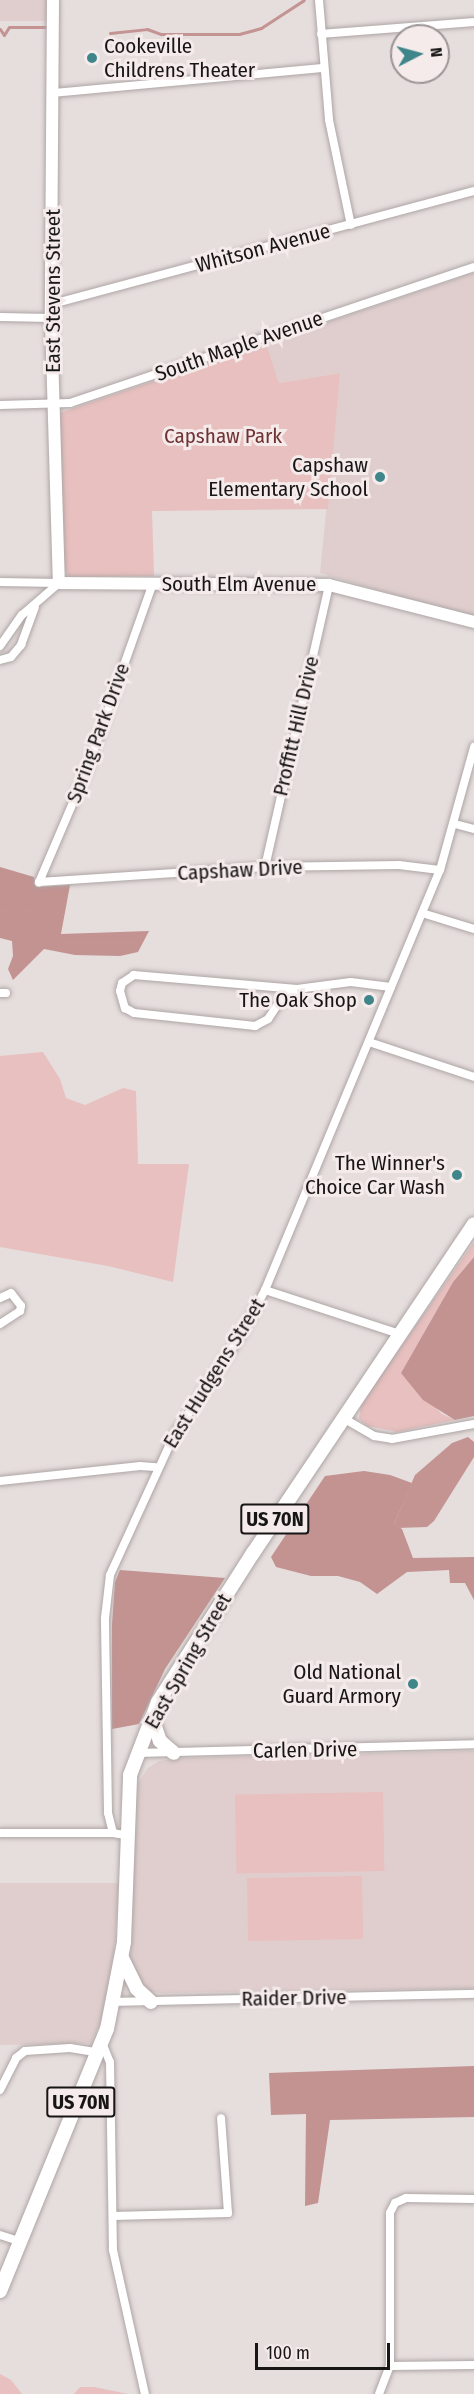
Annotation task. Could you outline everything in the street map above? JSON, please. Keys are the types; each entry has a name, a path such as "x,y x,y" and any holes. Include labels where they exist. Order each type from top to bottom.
{"main road":[{"name":"East Spring Street","path":"0,2290 102,2049 122,1958 119,1834 130,1775 136,1754 152,1718 248,1559 474,1224"},
{"path":"152,1718 160,1741 174,1753"},
{"path":"122,1958 137,1989 151,2002"}],"street":[{"name":"East Stevens Street","path":"53,0 51,318 59,583"},
{"path":"319,0 321,68 332,140 351,225"},
{"path":"321,34 474,22"},
{"path":"53,93 321,68"},
{"name":"Whitson Avenue","path":"52,304 474,191"},
{"name":"South Maple Avenue","path":"0,405 70,403 474,267"},
{"path":"0,317 51,318"},
{"name":"South Elm Avenue","path":"0,582 329,585 474,622"},
{"path":"0,646 16,622 59,583"},
{"name":"Spring Park Drive","path":"39,882 86,772 153,583"},
{"name":"Proffitt Hill Drive","path":"265,867 329,585"},
{"path":"0,660 10,657 21,645 35,607"},
{"name":"East Hudgens Street","path":"119,1834 108,1813 105,1618 110,1575 156,1467 265,1290 440,870 455,824 474,747"},
{"path":"455,824 474,829"},
{"name":"Capshaw Drive","path":"39,882 265,867 399,865 440,870"},
{"path":"422,913 474,929"},
{"path":"297,989 278,1004 268,1019 255,1026 134,1013 125,1008 120,991 122,983 134,975 297,989 351,982 391,987"},
{"path":"369,1042 474,1077"},
{"path":"265,1290 400,1334"},
{"path":"0,1298 11,1293 21,1306 20,1311 0,1324"},
{"path":"343,1418 374,1436 392,1439 474,1424"},
{"path":"0,1481 140,1466 156,1467"},
{"name":"Carlen Drive","path":"136,1754 474,1744"},
{"path":"0,1833 119,1834"},
{"name":"Raider Drive","path":"114,2002 474,1994"},
{"path":"1,2088 16,2058 25,2051 70,2048 102,2049 110,2062 113,2216 118,2284 145,2394"},
{"path":"113,2216 228,2213 221,2118"},
{"path":"379,2394 390,2366 390,2213 395,2203 406,2198 474,2199"},
{"path":"0,2235 21,2242"},
{"path":"390,2366 474,2365"}],"shaded area":[{"path":"0,0 49,0 49,21 0,21"},
{"path":"474,273 474,618 320,573 340,373 279,383 266,343"},
{"path":"0,867 34,877 36,887 70,885 61,934 149,931 138,952 120,956 75,955 44,949 13,980 8,969 13,956 12,941 0,938"},
{"path":"474,1257 474,1416 455,1420 423,1400 401,1373 453,1282"},
{"path":"468,1437 474,1442 474,1457 434,1521 427,1527 397,1528 394,1524 415,1475 452,1443"},
{"path":"364,1471 390,1475 412,1483 394,1524 402,1529 413,1558 474,1557 474,1600 465,1583 450,1583 449,1570 407,1572 377,1594 360,1582 338,1576 311,1576 276,1567 271,1557 325,1476"},
{"path":"120,1570 225,1578 165,1669 139,1724 112,1729 112,1624 115,1582"},
{"path":"474,1751 474,1988 162,1993 149,1992 138,1985 130,1961 135,1814 138,1783 148,1768 159,1761 183,1758"},
{"path":"0,1883 119,1883 112,1979 105,2013 91,2043 0,2045"},
{"path":"474,2066 474,2117 330,2120 318,2203 305,2206 306,2114 271,2115 269,2073"}],"green space":[{"name":"Capshaw Park","path":"266,343 279,383 340,373 328,509 152,511 154,576 69,577 63,567 59,413"},
{"path":"43,1052 60,1079 66,1098 85,1105 123,1088 136,1091 138,1164 189,1164 173,1282 108,1266 0,1247 0,1056"},
{"path":"474,1242 474,1257 453,1282 401,1373 442,1414 455,1420 397,1432 368,1426 359,1419 361,1404"},
{"path":"383,1792 384,1871 236,1874 235,1795"},
{"path":"362,1876 363,1939 248,1941 247,1878"},
{"path":"0,2374 11,2380 22,2394 0,2394"},
{"path":"80,2387 94,2387 128,2394 74,2394"}],"waterway":[{"path":"110,33 147,29 161,34 239,34 261,28 304,0"},
{"path":"0,29 4,35 9,27 46,27"},
{"path":"0,912 13,908 34,910 61,940 74,943 135,943"}],"place":[{"name":"Cookeville Childrens Theater","path":"92,58"},
{"name":"Capshaw Elementary School","path":"380,477"},
{"name":"The Oak Shop","path":"369,1000"},
{"name":"The Winner's Choice Car Wash","path":"457,1175"},
{"name":"Old National Guard Armory","path":"413,1684"}]}
